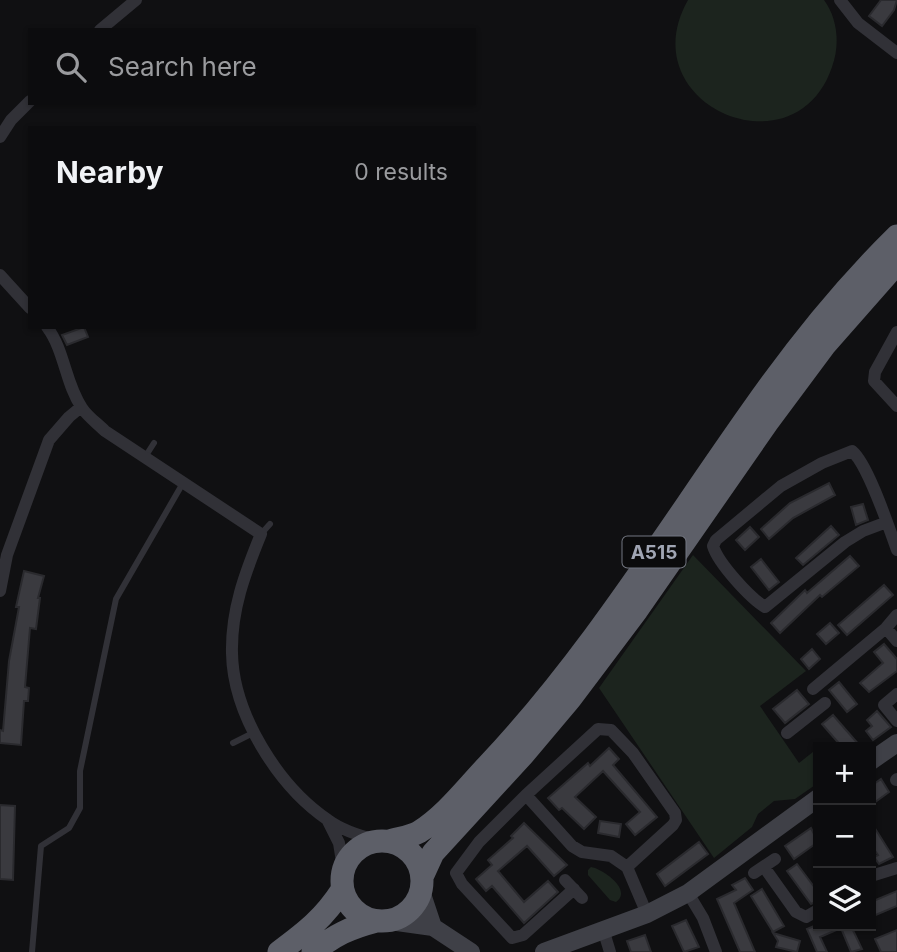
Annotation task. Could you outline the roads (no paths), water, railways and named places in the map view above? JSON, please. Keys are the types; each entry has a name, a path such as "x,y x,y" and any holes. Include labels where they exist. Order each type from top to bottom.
{"highway":[{"name":"A515","path":"279,952 327,912 356,849 416,834 433,823 509,742 557,686 624,596 752,410 809,333 871,261 897,236"},
{"name":"A515","path":"313,952 335,935 352,927 383,921 410,910 433,853 523,756 570,699 637,610 816,356 897,263"},
{"path":"383,841 401,845 412,853 419,864 422,884"},
{"path":"343,878 346,901 354,911 364,918 383,921"}],"street":[{"path":"102,28 136,0"},
{"path":"843,1 858,23 897,53"},
{"path":"0,137 28,102"},
{"path":"0,275 28,307"},
{"path":"48,329 56,341 81,407 105,431 266,529 241,586 232,634 232,656 242,705 253,733 279,772 309,804 328,820 352,834 383,841"},
{"path":"897,332 875,372 874,381 897,406"},
{"path":"0,591 7,555 49,440 81,407"},
{"path":"887,522 863,531 845,542 765,607 756,602 720,561 713,546 716,540 781,486 852,451 887,522 897,550"},
{"path":"788,733 827,706 809,685 886,628 897,615"},
{"path":"886,628 897,641"},
{"path":"897,694 884,705 897,722"},
{"path":"573,889 523,935 512,938 462,884 456,873 479,842 598,729 611,730 634,753 675,813 676,820 673,825 627,867"},
{"path":"876,758 897,743"},
{"path":"526,795 572,845 582,852 611,856 627,867 646,914"},
{"path":"544,952 646,914 688,893 813,802"},
{"path":"328,820 339,843 343,878"},
{"path":"765,866 796,912 806,916 813,912"},
{"path":"876,874 897,868"},
{"path":"422,884 433,927"},
{"path":"688,893 703,918 716,952"},
{"path":"383,921 433,927 471,952"},
{"path":"603,929 610,952"}],"lane":[{"path":"145,457 154,443"},
{"path":"32,952 41,846 69,828 80,807 80,771 116,598 184,481"},
{"path":"233,743 253,733"}]}
